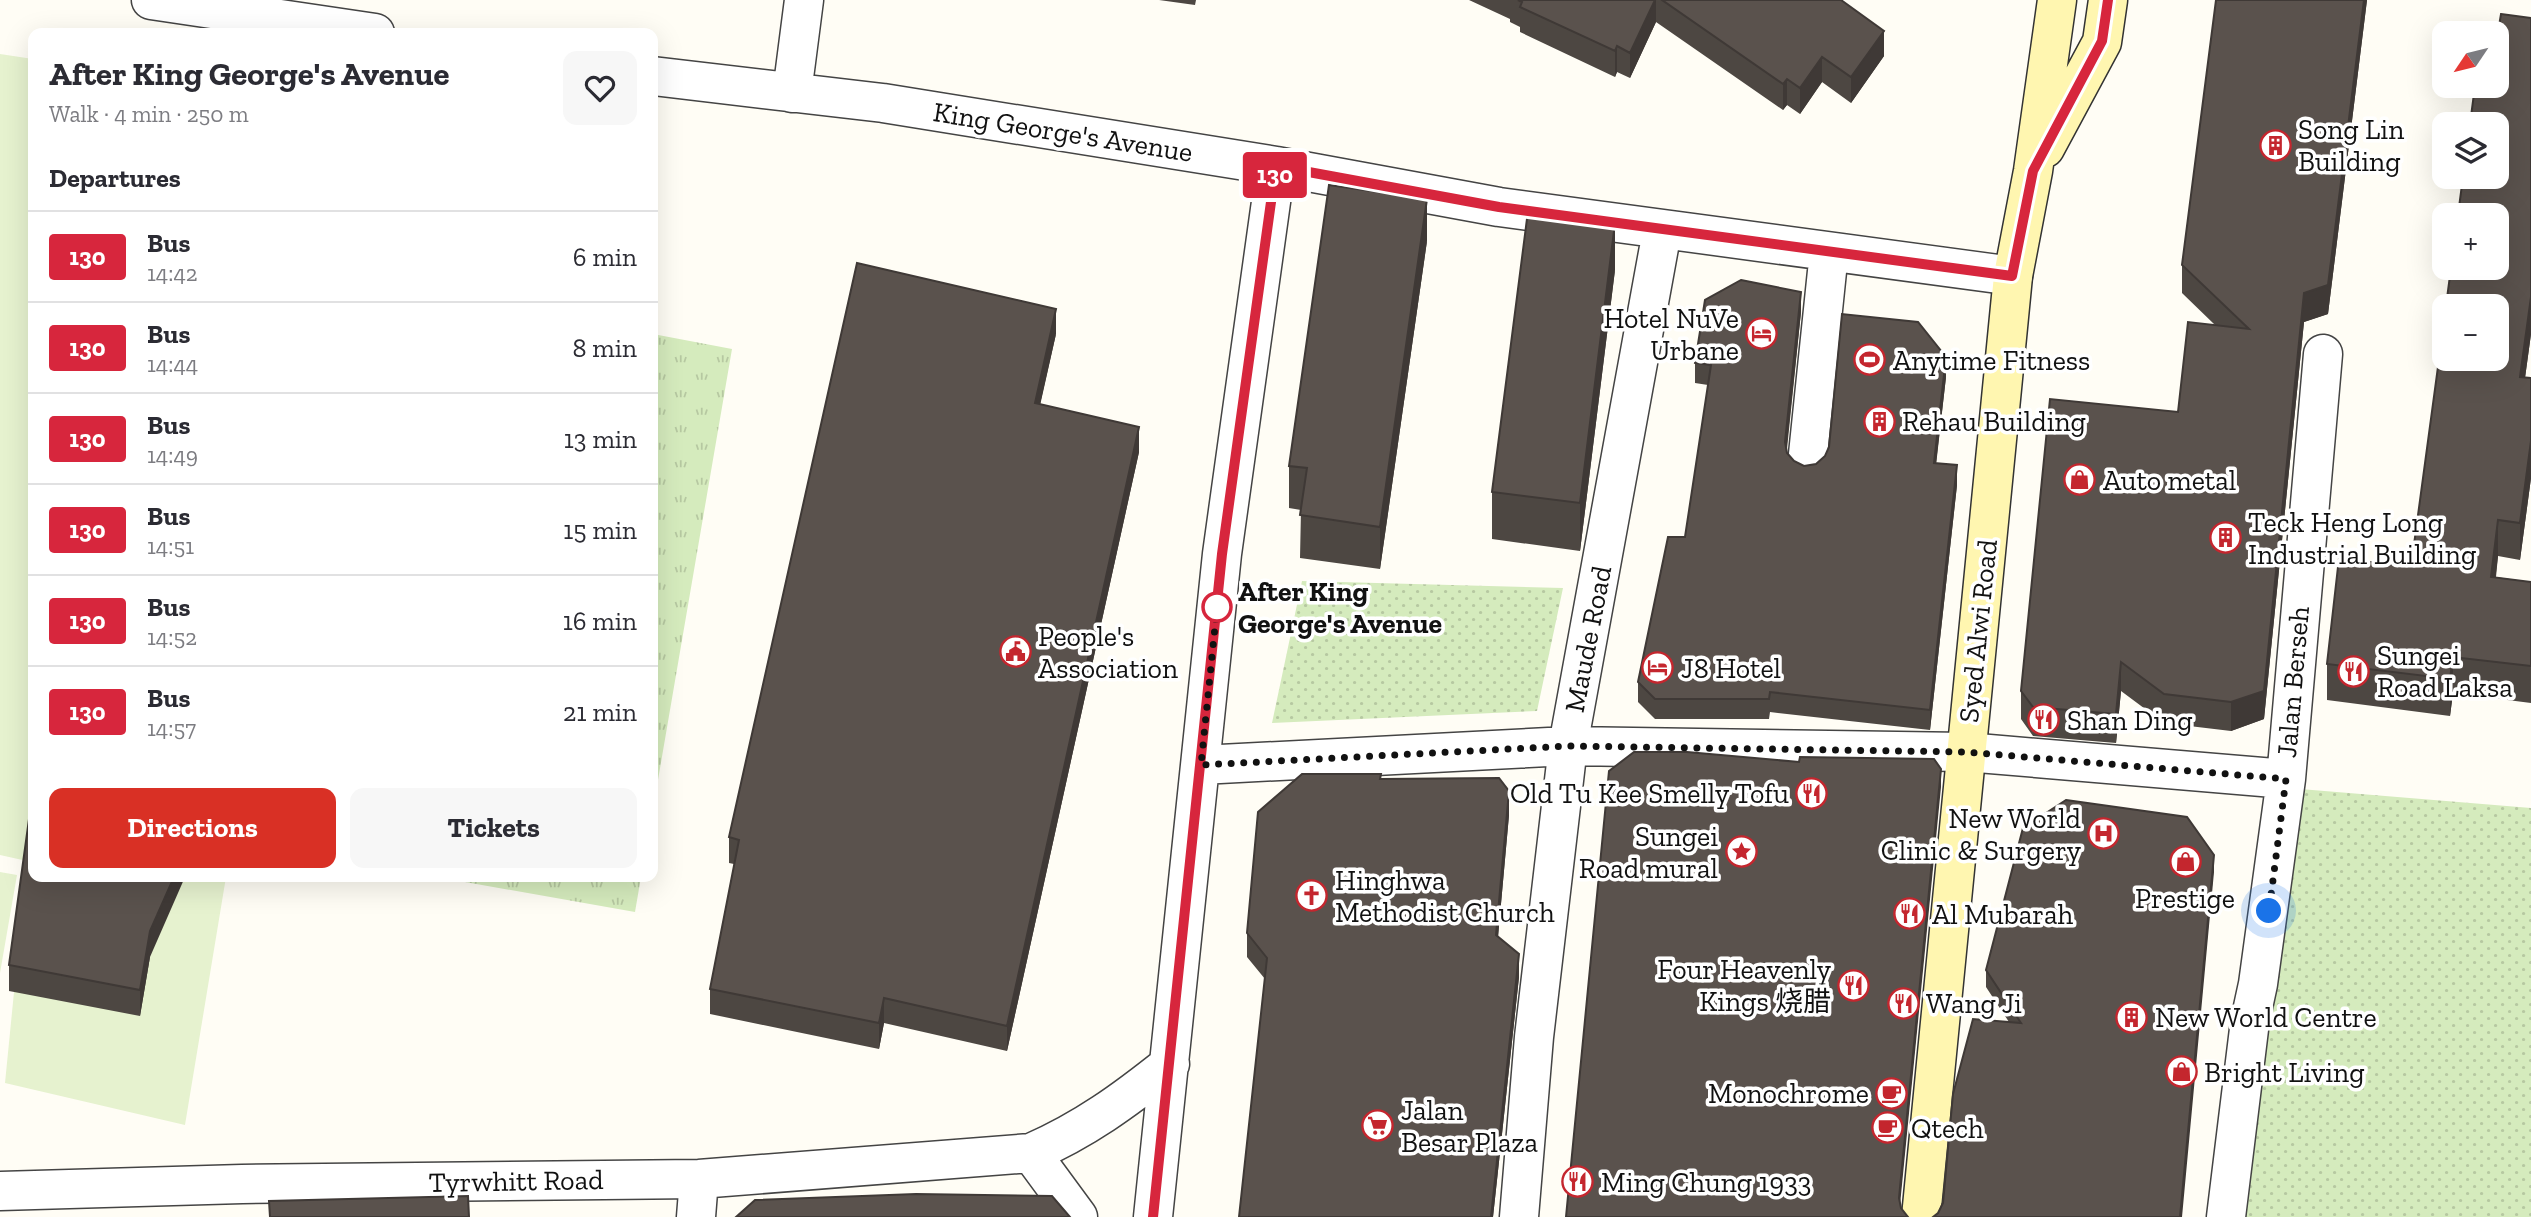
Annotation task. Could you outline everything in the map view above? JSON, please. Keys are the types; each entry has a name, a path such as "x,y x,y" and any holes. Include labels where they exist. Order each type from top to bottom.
{"street":[{"path":"151,0 341,28"},
{"path":"792,93 804,0"},
{"name":"Syed Alwi Road","path":"1921,1217 2012,276 2033,171 2057,0"},
{"name":"Syed Alwi Road","path":"2033,171 2102,41 2108,0"},
{"name":"King George's Avenue","path":"658,77 883,103 1276,166 1499,207 2012,276"},
{"path":"1153,1217 1222,554 1276,166"},
{"name":"Maude Road","path":"1519,1217 1534,1037 1568,746 1662,231"},
{"path":"1807,464 1829,252"},
{"name":"Jalan Berseh","path":"2226,1217 2250,1021 2258,984 2286,779 2287,739 2323,354"},
{"path":"1201,765 1568,746 1966,752 2286,779"},
{"name":"Tyrwhitt Road","path":"0,1191 95,1203 699,1179 1031,1153 1068,1137 1111,1112 1170,1064"},
{"path":"1031,1153 1078,1217"},
{"path":"696,1217 699,1179"}],"green space":[{"path":"0,54 28,58 28,882 225,882 185,1125 5,1083 27,861 0,855"},
{"path":"658,335 732,349 658,780"},
{"path":"1302,581 1563,588 1537,711 1272,723"},
{"path":"2288,788 2531,808 2531,1217 2237,1217"},
{"path":"0,872 17,875 0,973"},
{"path":"465,882 640,882 635,912"}],"building":[{"path":"1518,0 1655,0 1630,53 1617,46 1615,51 1520,7 1522,2"},
{"path":"1662,0 1841,0 1884,31 1851,77 1822,57 1800,88 1787,79 1783,84"},
{"path":"2216,0 2364,0 2328,285 2304,293 2264,691 2231,702 2164,694 2121,662 2116,714 2033,707 2021,691 2050,399 2178,412 2188,322 2249,329 2182,265"},
{"path":"2501,14 2531,18 2531,297 2520,377 2531,378 2531,441 2520,523 2498,520 2491,577 2531,582 2531,666 2453,657 2450,679 2327,664 2339,558 2411,567 2437,371 2509,371 2509,294 2448,294 2449,280 2509,280 2509,203 2460,203 2461,189 2509,189 2509,112 2472,112 2473,98 2510,98 2510,21 2500,21"},
{"path":"1329,185 1427,199 1380,527 1300,515 1307,468 1289,466"},
{"path":"1528,211 1615,223 1580,503 1492,492"},
{"path":"857,263 1056,309 1035,403 1139,427 1007,1026 884,998 879,1023 710,989 739,840 729,837"},
{"path":"1741,280 1801,292 1785,442 1787,453 1794,461 1804,466 1816,464 1825,456 1829,447 1842,314 1918,322 1946,357 1934,463 1957,465 1930,710 1770,692 1769,699 1655,699 1638,682 1668,537 1685,537 1711,365 1695,363 1705,300"},
{"path":"1634,752 1687,752 1799,762 1800,757 1934,759 1941,769 1899,1198 1901,1208 1908,1217 1566,1217 1609,771"},
{"path":"1302,774 1381,774 1380,779 1499,778 1509,791 1496,935 1519,954 1491,1217 1239,1217 1267,958 1247,933 1258,812"},
{"path":"2066,800 2187,817 2214,855 2180,1217 1933,1217 1943,1203 1953,1094 1973,1019 2021,1023 1986,970 2023,828"},
{"path":"28,826 28,882 172,882 150,931 140,990 9,965"},
{"path":"916,1194 1052,1196 1070,1217 736,1217 755,1200"},
{"path":"468,1196 469,1217 270,1217 269,1201"}],"bus line":[{"name":"130","path":"1153,1217 1222,554 1276,166 1499,207 2012,276 2033,171 2102,41 2108,0"}],"place":[{"name":"Song Lin Building","path":"2275,145"},
{"name":"Hotel NuVe Urbane","path":"1762,334"},
{"name":"Anytime Fitness","path":"1870,360"},
{"name":"Rehau Building","path":"1879,421"},
{"name":"Auto metal","path":"2080,480"},
{"name":"Teck Heng Long Industrial Building","path":"2225,538"},
{"name":"After King George's Avenue","path":"1217,607"},
{"name":"People's Association","path":"1015,652"},
{"name":"J8 Hotel","path":"1658,668"},
{"name":"Sungei Road Laksa","path":"2354,671"},
{"name":"Shan Ding","path":"2044,720"},
{"name":"Old Tu Kee Smelly Tofu","path":"1812,793"},
{"name":"New World Clinic & Surgery","path":"2104,834"},
{"name":"Sungei Road mural","path":"1741,852"},
{"name":"Prestige","path":"2185,861"},
{"name":"Hinghwa Methodist Church","path":"1312,896"},
{"name":"Al Mubarah","path":"1909,914"},
{"name":"Four Heavenly Kings 烧腊","path":"1854,985"},
{"name":"Wang Ji","path":"1903,1003"},
{"name":"New World Centre","path":"2132,1017"},
{"name":"Bright Living","path":"2181,1072"},
{"name":"Monochrome","path":"1892,1093"},
{"name":"Jalan Besar Plaza","path":"1378,1126"},
{"name":"Qtech","path":"1888,1128"},
{"name":"Ming Chung 1933","path":"1578,1182"}],"route":[{"path":"1217,607 1201,765 1568,746 1966,752 2286,779 2269,911"}]}
